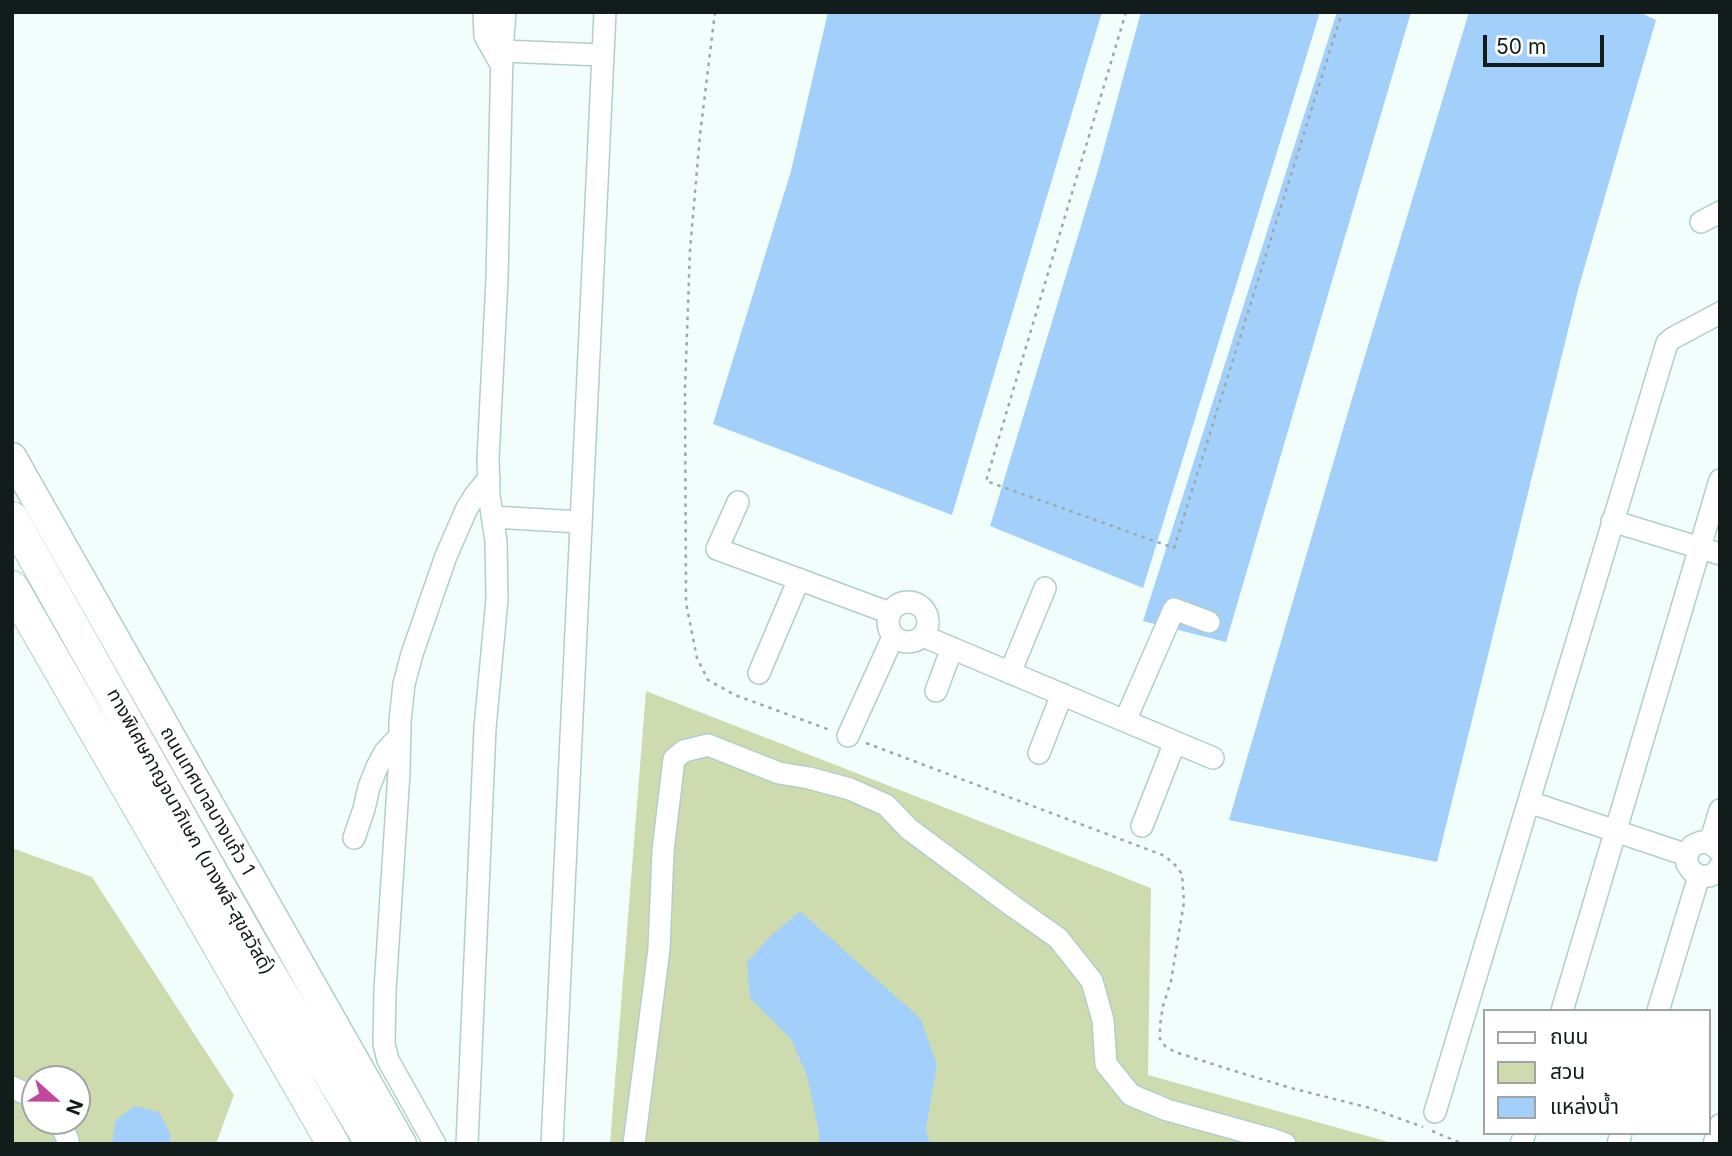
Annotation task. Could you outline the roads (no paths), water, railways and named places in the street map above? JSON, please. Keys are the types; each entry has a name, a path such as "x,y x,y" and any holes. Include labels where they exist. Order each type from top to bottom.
{"highway":[{"name":"ทางพิเศษกาญจนาภิเษก (บางพลี-สุขสวัสดิ์)","path":"12,518 250,941 372,1144"},
{"name":"ทางพิเศษกาญจนาภิเษก (บางพลี-สุขสวัสดิ์)","path":"12,587 333,1144"}],"main road":[{"name":"ถนนเทศบาลบางแก้ว 1","path":"12,457 402,1144"}],"street":[{"path":"484,12 485,36 502,58"},
{"path":"467,1144 485,728 497,599 496,541 489,478 505,12"},
{"path":"552,1144 604,12"},
{"path":"502,58 602,55"},
{"path":"1436,1112 1667,343 1720,313"},
{"path":"435,1144 388,1060 384,1044 400,772 400,721 404,684 412,654 446,556 467,508 489,478"},
{"path":"1563,1009 1720,480"},
{"path":"738,502 717,549 890,612"},
{"path":"493,517 580,522"},
{"path":"1612,522 1720,554"},
{"path":"759,673 799,579"},
{"path":"1010,673 1045,588"},
{"path":"906,601 920,606 925,611 928,624 923,636 905,643 893,637 887,626 890,612 906,601"},
{"path":"1125,720 1174,609 1209,622"},
{"path":"923,636 1213,758"},
{"path":"848,736 893,637"},
{"path":"936,691 952,648"},
{"path":"1039,753 1062,694"},
{"path":"354,838 377,767 385,752 400,736"},
{"path":"1142,827 1175,742"},
{"path":"634,1144 659,949 663,851 674,759 684,751 708,745 779,773 850,789 886,804 909,829 1058,938 1092,981 1104,1020 1106,1064 1131,1095 1167,1110 1285,1144"},
{"path":"1529,802 1688,855"},
{"path":"1720,810 1715,847 1701,842 1692,846 1688,855 1692,871 1699,876 1709,876 1717,872 1720,866"},
{"path":"1659,1009 1699,876"},
{"path":"1714,1144 1720,1125"}],"water":[{"path":"828,12 1102,12 952,515 713,424 791,171"},
{"path":"1141,12 1320,12 1143,588 990,526 1098,170"},
{"path":"1337,12 1411,12 1226,642 1143,621"},
{"path":"1469,12 1639,12 1656,20 1579,286 1437,862 1229,820"},
{"path":"800,911 921,1019 937,1065 926,1129 930,1144 819,1144 807,1076 791,1039 750,998 747,962 772,935"},
{"path":"135,1106 159,1112 170,1133 171,1144 112,1144 116,1120"}]}
